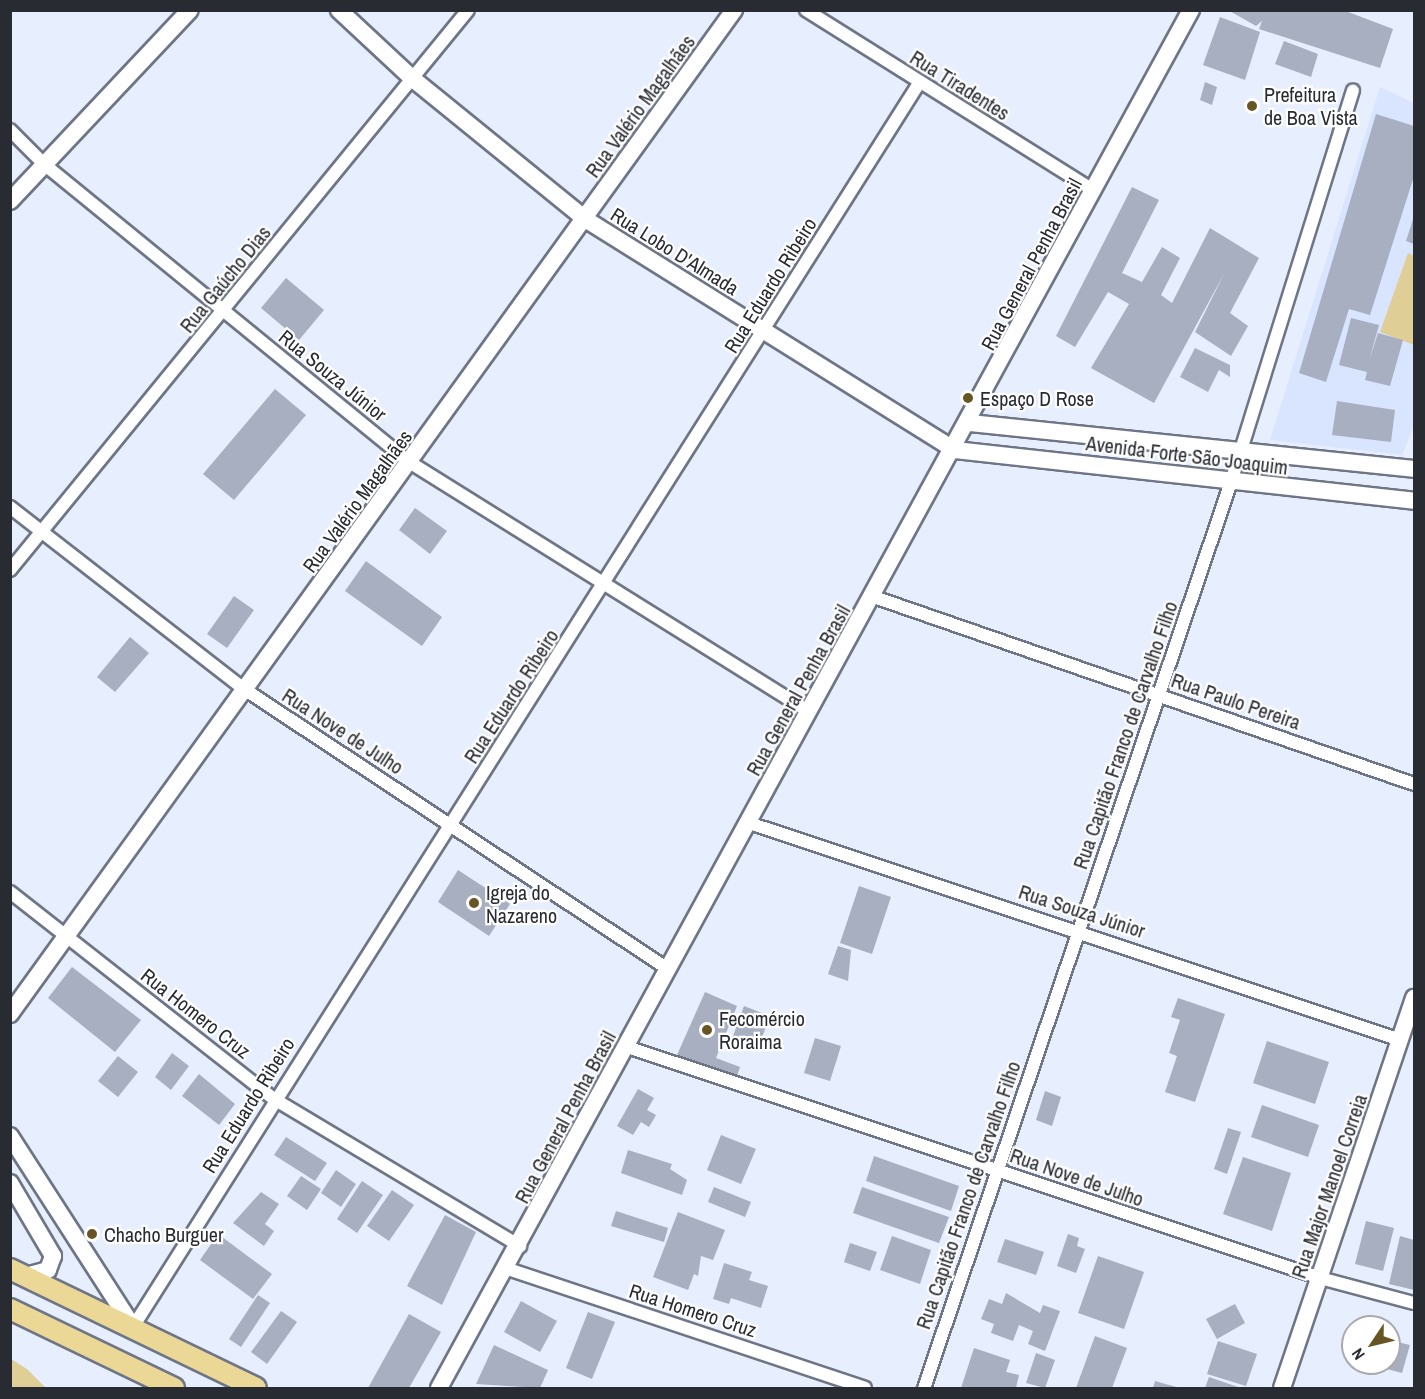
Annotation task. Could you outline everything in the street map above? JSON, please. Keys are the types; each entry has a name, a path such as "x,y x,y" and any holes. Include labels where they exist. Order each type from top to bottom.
{"main road":[{"path":"18,1272 256,1389"},
{"path":"10,1309 174,1389"}],"street":[{"path":"10,201 190,10"},
{"name":"Rua Lobo D'Almada","path":"339,10 413,79 585,219 955,450"},
{"name":"Rua Gaúcho Dias","path":"10,570 224,312 468,10"},
{"name":"Rua Valério Magalhães","path":"10,1014 244,689 411,463 734,10"},
{"name":"Rua Tiradentes","path":"806,10 919,83 1094,190"},
{"name":"Rua General Penha Brasil","path":"439,1389 508,1269 808,712 970,423 1191,10"},
{"name":"Rua Eduardo Ribeiro","path":"133,1327 274,1099 603,587 919,83"},
{"name":"Rua Capitão Franco de Carvalho Filho","path":"924,1389 1231,482 1353,91"},
{"name":"Rua Souza Júnior","path":"10,130 45,165 411,463 603,587 808,712"},
{"name":"Avenida Forte São Joaquim","path":"970,423 1240,453 1414,469"},
{"name":"Avenida Forte São Joaquim","path":"955,450 1414,501"},
{"name":"Rua Nove de Julho","path":"10,507 244,689 668,969"},
{"name":"Rua Paulo Pereira","path":"874,597 1414,784"},
{"name":"Rua Souza Júnior","path":"749,823 1079,930 1401,1040"},
{"name":"Rua Homero Cruz","path":"10,892 274,1099 520,1246"},
{"name":"Rua Major Manoel Correia","path":"1282,1389 1414,998"},
{"name":"Rua Nove de Julho","path":"627,1047 1320,1278 1414,1303"},
{"path":"10,1136 133,1327"},
{"path":"10,1183 53,1256 48,1270 18,1272"},
{"name":"Rua Homero Cruz","path":"508,1269 865,1389"}],"shaded area":[{"path":"1380,87 1414,103 1414,425 1402,455 1270,440"},
{"path":"1408,253 1414,256 1414,345 1380,332"},
{"path":"11,1359 27,1369 46,1388 11,1388"}],"building":[{"path":"1228,10 1343,10 1393,29 1380,68 1259,29 1262,21 1256,26"},
{"path":"1220,17 1260,32 1245,80 1203,65"},
{"path":"1284,41 1318,54 1311,77 1275,64"},
{"path":"1205,82 1217,87 1212,105 1200,100"},
{"path":"1376,114 1414,126 1414,176 1370,315 1349,309 1326,382 1299,373"},
{"path":"1132,187 1159,200 1122,273 1142,282 1162,247 1180,258 1161,295 1172,303 1210,228 1259,258 1230,313 1248,326 1231,356 1195,332 1225,272 1154,403 1091,368 1129,304 1108,292 1075,347 1056,336"},
{"path":"1414,216 1414,244 1406,241"},
{"path":"286,278 324,310 299,340 261,308"},
{"path":"1351,318 1379,325 1369,361 1378,333 1403,340 1390,386 1365,380 1367,372 1339,365"},
{"path":"1195,348 1230,365 1230,377 1219,370 1208,392 1180,377"},
{"path":"275,389 306,415 234,500 203,474"},
{"path":"1337,401 1395,410 1391,442 1332,435"},
{"path":"415,508 447,531 430,554 399,530"},
{"path":"366,561 442,617 422,646 345,591"},
{"path":"234,596 254,610 227,648 207,634"},
{"path":"130,637 149,653 115,692 97,677"},
{"name":"Igreja do Nazareno","path":"458,870 510,904 489,936 438,902"},
{"path":"859,886 891,897 872,954 840,943"},
{"path":"838,946 851,950 848,981 828,974"},
{"path":"72,967 141,1020 115,1052 48,998"},
{"name":"Fecomércio Roraima","path":"705,992 737,1006 716,1058 740,1067 737,1076 677,1055"},
{"path":"1178,998 1225,1014 1195,1102 1165,1092 1177,1056 1169,1053 1180,1020 1171,1017"},
{"path":"744,1006 770,1016 761,1040 732,1039"},
{"path":"815,1038 841,1046 830,1081 804,1073"},
{"path":"1267,1041 1329,1062 1315,1104 1253,1083"},
{"path":"172,1053 189,1066 171,1090 155,1077"},
{"path":"118,1056 138,1072 118,1097 98,1081"},
{"path":"199,1074 235,1104 219,1125 182,1096"},
{"path":"638,1089 654,1098 647,1110 656,1115 649,1127 641,1122 633,1135 617,1126"},
{"path":"1045,1091 1061,1097 1052,1126 1036,1120"},
{"path":"1262,1105 1319,1125 1308,1157 1251,1137"},
{"path":"1228,1128 1241,1132 1227,1174 1214,1169"},
{"path":"721,1135 756,1149 741,1184 707,1170"},
{"path":"286,1137 327,1163 315,1181 274,1155"},
{"path":"628,1150 672,1164 670,1169 687,1180 682,1195 621,1173"},
{"path":"874,1156 959,1186 951,1211 866,1181"},
{"path":"1243,1157 1291,1173 1272,1231 1223,1214"},
{"path":"336,1170 356,1184 341,1207 321,1193"},
{"path":"301,1176 321,1189 307,1210 287,1196"},
{"path":"362,1181 383,1195 357,1233 337,1219"},
{"path":"714,1187 751,1202 745,1217 708,1202"},
{"path":"862,1187 949,1217 939,1243 853,1213"},
{"path":"392,1190 414,1205 389,1241 367,1226"},
{"path":"261,1192 279,1204 265,1224 274,1231 264,1246 233,1223"},
{"path":"616,1211 668,1228 664,1242 611,1226"},
{"path":"678,1212 725,1230 713,1260 701,1256 698,1276 694,1274 688,1290 653,1277"},
{"path":"445,1215 476,1232 442,1305 407,1286"},
{"path":"1366,1221 1394,1228 1383,1271 1355,1264"},
{"path":"218,1234 272,1274 253,1299 200,1260"},
{"path":"1068,1234 1079,1238 1077,1246 1085,1249 1076,1273 1057,1266"},
{"path":"892,1236 931,1250 920,1284 880,1270"},
{"path":"1400,1236 1414,1240 1414,1290 1389,1284"},
{"path":"1005,1239 1044,1252 1036,1275 997,1262"},
{"path":"850,1243 877,1252 870,1271 844,1262"},
{"path":"1098,1256 1144,1272 1124,1329 1078,1313"},
{"path":"724,1263 752,1272 749,1280 768,1286 761,1308 731,1298 729,1304 713,1299"},
{"path":"1006,1293 1040,1313 1043,1305 1060,1311 1045,1351 1028,1344 1033,1331 1019,1325 1013,1341 991,1333 994,1324 981,1319 989,1299 1002,1304"},
{"path":"258,1295 270,1303 241,1347 229,1339"},
{"path":"521,1301 557,1321 540,1352 504,1332"},
{"path":"1235,1304 1245,1323 1217,1339 1206,1319"},
{"path":"281,1311 297,1322 267,1364 251,1352"},
{"path":"588,1312 615,1322 592,1379 566,1368"},
{"path":"409,1314 441,1332 409,1388 368,1388"},
{"path":"1095,1336 1127,1348 1112,1388 1076,1388"},
{"path":"1218,1341 1257,1354 1246,1386 1207,1374"},
{"path":"1401,1343 1410,1345 1401,1373"},
{"path":"494,1345 548,1370 540,1388 476,1384"},
{"path":"974,1348 1010,1360 1006,1372 1019,1375 1016,1388 961,1388"},
{"path":"1036,1353 1055,1360 1045,1388 1026,1383"},
{"path":"1209,1377 1241,1388 1205,1388"},
{"path":"1155,1381 1180,1388 1153,1388"}],"place":[{"name":"Prefeitura de Boa Vista","path":"1252,106"},
{"name":"Espaço D Rose","path":"968,398"},
{"name":"Igreja do Nazareno","path":"474,903"},
{"name":"Fecomércio Roraima","path":"707,1030"},
{"name":"Chacho Burguer","path":"92,1234"}]}
